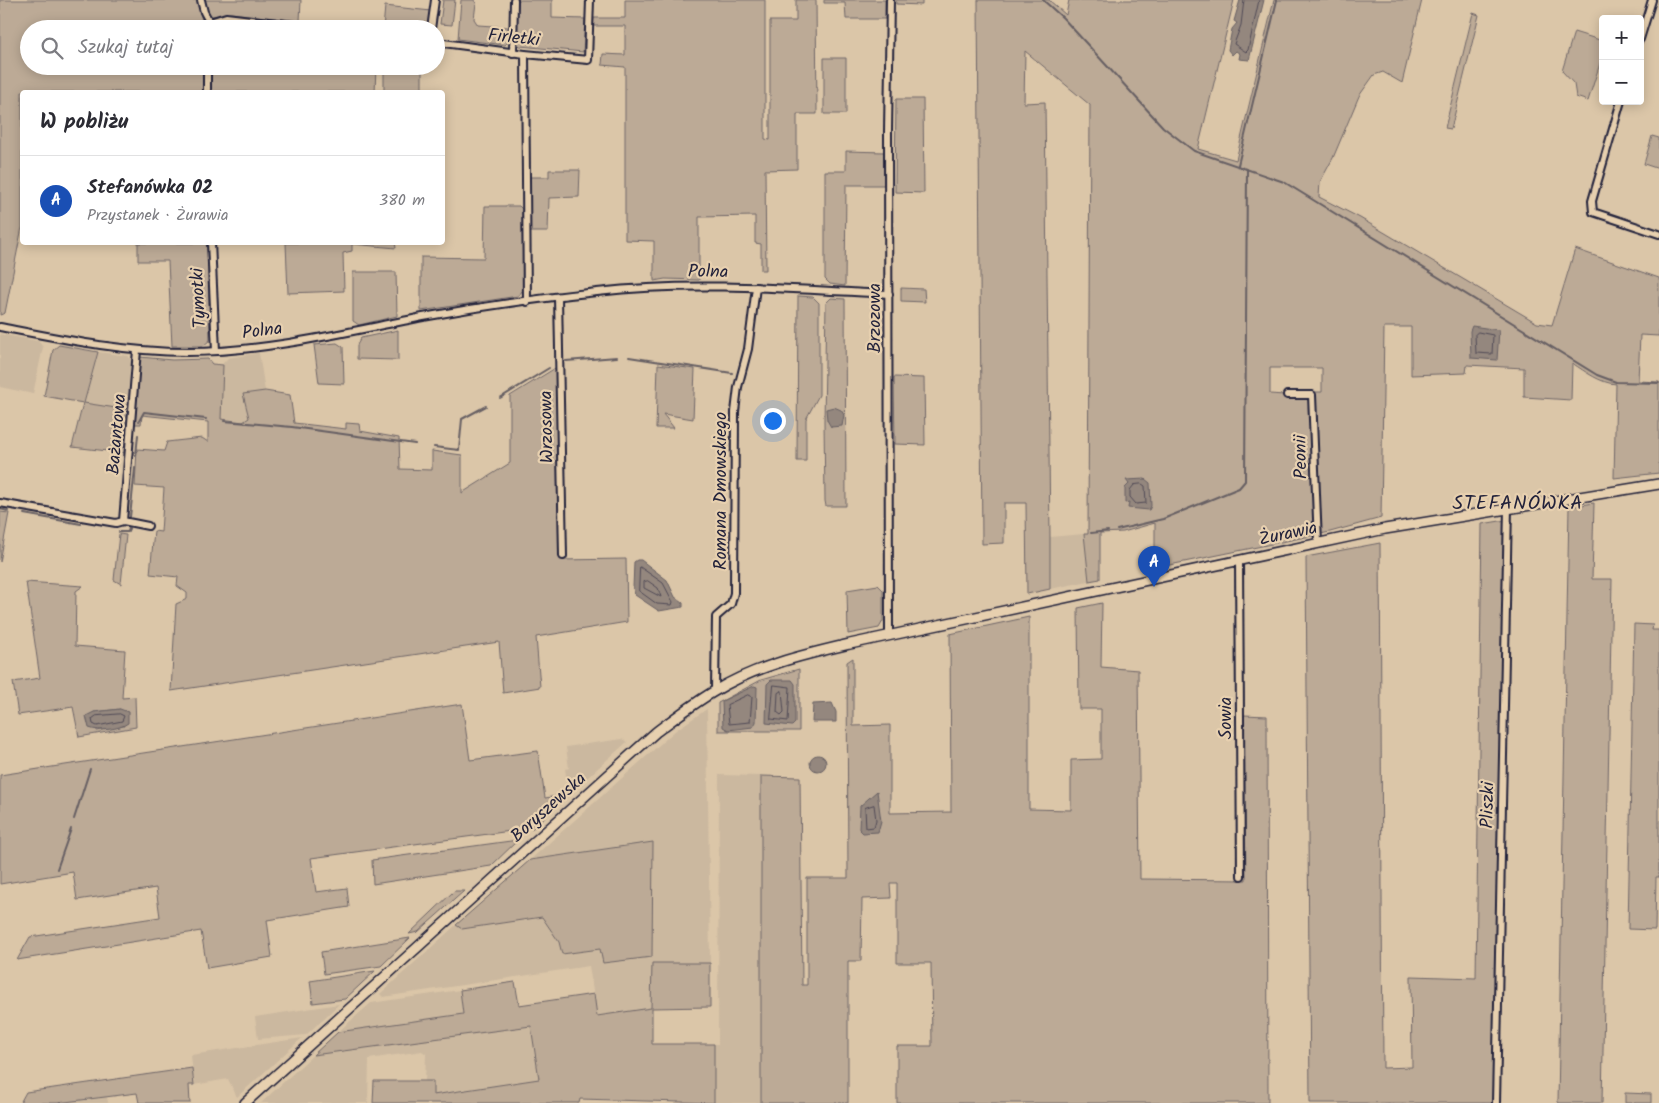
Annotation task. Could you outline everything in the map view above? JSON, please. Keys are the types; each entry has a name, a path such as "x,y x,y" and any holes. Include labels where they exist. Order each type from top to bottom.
{"main road":[{"name":"Żurawia","path":"926,628 1318,543 1508,507 1659,484"},
{"name":"Boryszewska","path":"245,1103 644,742 715,690 754,672 796,657 926,628"}],"street":[{"path":"201,0 207,20"},
{"path":"432,20 435,0"},
{"path":"513,53 514,0"},
{"name":"Firletki","path":"445,43 513,53 588,60 590,0"},
{"name":"Brzozowa","path":"889,635 890,0"},
{"path":"1644,26 1652,0"},
{"path":"217,20 226,17 251,20"},
{"path":"525,54 527,302"},
{"path":"207,75 207,90"},
{"path":"1620,105 1592,201 1592,212 1659,234"},
{"name":"Tymotki","path":"211,245 216,351"},
{"name":"Polna","path":"0,327 92,345 138,350 216,351 351,333 424,317 624,289 684,286 756,287 889,294"},
{"name":"Romana Dmowskiego","path":"715,690 716,617 731,604 734,593 736,412 738,387 748,349 756,287"},
{"name":"Wrzosowa","path":"558,297 563,556"},
{"name":"Bażantowa","path":"123,521 138,350"},
{"name":"Peonii","path":"1287,395 1312,395 1318,543"},
{"path":"0,503 116,523 123,521 148,526"},
{"name":"Pliszki","path":"1496,1103 1508,507"},
{"name":"Sowia","path":"1239,560 1241,876"}],"shaded area":[{"path":"0,0 197,0 202,20 20,20 20,75 205,75 205,90 20,90 20,237 5,313 0,315"},
{"path":"203,0 301,0 300,20 231,13 212,16 208,13"},
{"path":"443,0 455,0 452,25 445,24 445,20 440,20"},
{"path":"461,0 474,0 476,3 474,19 478,25 508,27 508,42 505,45 458,39"},
{"path":"518,0 552,0 552,18 585,19 583,52 520,46 517,43"},
{"path":"625,0 765,0 765,139 770,140 770,21 796,21 796,0 816,0 817,114 797,114 797,169 765,170 766,270 761,270 761,244 755,243 755,216 699,217 699,280 665,279 654,281 654,241 625,240 625,67 602,65 603,54 625,55 625,26 593,26 594,18 625,18"},
{"path":"824,0 885,0 885,19 846,19 845,3 824,3"},
{"path":"896,0 922,0 922,5 896,4"},
{"path":"978,0 1049,0 1066,15 1069,0 1234,0 1198,149 1236,160 1274,0 1422,0 1402,83 1383,72 1374,75 1359,96 1333,158 1320,182 1319,197 1360,218 1537,323 1552,325 1575,249 1659,278 1659,336 1640,335 1638,381 1659,382 1659,473 1614,478 1616,384 1599,379 1572,363 1571,400 1524,397 1524,368 1467,365 1466,373 1411,375 1411,327 1384,327 1381,518 1330,532 1155,568 1155,523 1123,532 1100,533 1100,579 1089,581 1084,534 1088,534 1090,105 1025,51 1024,103 1045,102 1050,589 1027,594 1026,503 1004,503 1004,543 982,544","holes":["1270,368 1322,368 1322,392 1314,392 1314,397 1285,397 1284,395 1270,394"]},
{"path":"385,6 431,11 430,20 384,20"},
{"path":"1473,13 1479,15 1451,129 1445,128"},
{"path":"1574,32 1599,40 1599,67 1588,101 1576,97 1574,84 1562,71"},
{"path":"824,58 846,58 846,114 824,114"},
{"path":"210,75 376,75 375,90 210,90"},
{"path":"384,75 422,75 422,90 384,90"},
{"path":"896,99 923,99 924,193 895,192"},
{"path":"1652,136 1659,138 1659,169 1644,164"},
{"path":"846,151 884,152 884,185 846,185 845,286 830,284 825,279 825,171 846,171"},
{"path":"549,170 580,170 579,197 549,198 548,232 529,232 528,177 549,177"},
{"path":"485,206 519,206 522,209 523,290 518,296 421,311 421,257 484,258"},
{"path":"138,245 207,245 210,340 203,346 172,346 168,261 138,261"},
{"path":"286,245 352,245 352,251 343,253 344,291 288,293"},
{"path":"363,245 396,245 396,248"},
{"path":"353,272 396,272 397,316 359,325 353,321"},
{"path":"901,288 924,289 925,302 901,301"},
{"path":"798,296 813,297 819,303 819,395 806,419 806,461 797,461"},
{"path":"831,298 845,299 846,506 826,506 825,501 826,303"},
{"path":"398,330 398,360 357,359 357,345 361,338"},
{"path":"0,334 38,341 43,347 33,394 0,387"},
{"path":"337,343 343,347 344,384 319,383 314,345"},
{"path":"59,345 98,352 84,403 129,410 126,453 72,447 83,403 44,396 53,350"},
{"path":"98,352 128,356 133,362 129,410 84,403"},
{"path":"259,353 265,391 244,394 249,418 243,422 221,419 223,363 228,358"},
{"path":"140,357 172,360 208,359 212,364 223,365 221,419 243,422 249,418 243,394 265,391 290,395 294,423 346,429 346,423 359,424 360,431 399,438 400,469 432,470 432,451 462,455 462,493 510,463 510,396 557,367 560,560 626,559 627,622 536,637 540,687 503,693 499,642 171,691 176,604 187,599 187,593 177,586 178,577 150,574 154,531 161,532 164,488 135,486 137,449 164,451 167,442 202,438 208,442 208,422 142,415 141,424 135,424"},
{"path":"658,364 695,369 693,419 663,414 674,428 656,428"},
{"path":"894,377 924,378 925,445 895,444"},
{"path":"1594,503 1592,579 1612,579 1602,1103 1558,1103 1569,507"},
{"path":"0,512 9,513 0,562"},
{"path":"1506,520 1494,1103 1310,1103 1306,557 1380,543 1383,1068 1412,1067 1411,976 1476,978 1482,524"},
{"path":"119,534 126,535 121,584 114,580"},
{"path":"1084,534 1089,581 1050,589 1050,537"},
{"path":"26,582 83,586 76,591 75,646 125,650 122,698 135,697 136,727 79,737 73,707 18,715 13,682 40,678","holes":["120,709 124,726 97,731 94,712"]},
{"path":"878,585 883,590 883,621 879,628 848,634 847,590"},
{"path":"1102,603 1101,667 1138,670 1140,879 1246,880 1244,715 1267,716 1268,1103 897,1103 897,1046 932,1046 931,963 897,963 897,883 890,883 891,898 862,899 861,961 848,961 848,1103 761,1103 761,776 800,777 802,985 807,985 807,878 848,878 847,662 853,658 853,726 890,725 890,813 951,812 950,634 1029,617 1029,809 1071,810 1071,760 1101,759 1101,709 1079,709 1078,608"},
{"path":"1634,624 1653,625 1652,630 1659,630 1659,877 1656,877 1655,930 1628,929"},
{"path":"799,669 799,731 718,731 718,703 761,680"},
{"path":"462,704 470,760 538,751 545,798 569,794 533,828 311,858 316,892 347,888 349,907 267,920 272,957 207,968 201,931 17,960 30,937 160,917 156,888 77,900 73,872 0,884 0,775"},
{"path":"707,709 710,963 652,963 652,1008 597,1016 589,966 383,997 380,994 456,925 462,929 542,917 559,942 562,954 600,949 604,963 652,957 653,842 530,860 676,730"},
{"path":"622,739 627,742 569,794 565,769 569,768 566,747"},
{"path":"719,775 761,776 761,1103 714,1103 714,1044 718,1044"},
{"path":"518,840 491,866 373,884 372,860"},
{"path":"653,842 652,957 603,963 600,949 562,954 559,942 542,917 462,929 456,925 530,860"},
{"path":"454,891 464,891 418,932 409,934"},
{"path":"410,938 381,966 324,974 321,952"},
{"path":"652,963 710,963 710,1007 652,1008 652,1044 714,1044 714,1103 580,1099 579,1103 373,1103 374,1081 433,1081 433,1095 539,1079 531,1026 313,1055 338,1032 463,1014 460,990 515,982 519,1005 594,994 597,1016 651,1008"},
{"path":"375,971 345,999 313,1003 310,981"},
{"path":"460,990 464,1014 338,1032 371,1003"},
{"path":"339,1004 306,1035 258,1039 255,1017"},
{"path":"531,1026 539,1079 432,1095 433,1082 425,1082 426,1054 422,1051 369,1059 368,1103 261,1103 313,1055"},
{"path":"302,1038 237,1097 228,1079 194,1085 191,1055"},
{"path":"192,1068 194,1085 189,1085 190,1103 139,1103 137,1093 57,1103 20,1103 26,1092"},
{"path":"1625,1093 1651,1094 1651,1103 1625,1103"},
{"path":"107,1096 108,1103 57,1103"}],"water":[{"path":"1240,0 1264,0 1249,60 1239,59 1240,54 1236,51 1232,55 1228,50 1232,29 1237,23 1234,21"},
{"path":"1472,326 1499,330 1497,360 1471,358 1470,331"},
{"path":"834,407 841,410 844,415 842,426 831,427 827,420 826,409"},
{"path":"1145,479 1150,483 1151,506 1149,510 1128,508 1129,502 1125,503 1125,488 1129,484 1126,480"},
{"path":"641,560 667,580 675,597 683,603 683,607 659,611 635,595 633,588 634,562"},
{"path":"771,680 792,680 795,684 795,723 792,726 766,723 767,684"},
{"path":"754,686 757,687 756,722 753,727 728,730 723,727 722,701"},
{"path":"832,703 836,712 836,722 812,722 813,704"},
{"path":"120,709 128,712 128,723 109,729 98,730 89,728 86,716 94,712"},
{"path":"815,755 821,755 826,760 824,769 815,771 810,766 810,760"},
{"path":"877,791 881,821 878,832 863,833 859,829 860,806"}],"waterway":[{"path":"1043,0 1063,18 1163,127 1194,151 1284,182 1597,375 1616,382 1659,383"},
{"path":"1238,165 1277,0"},
{"path":"1117,530 1163,519 1239,488 1245,481 1247,169"},
{"path":"566,361 617,357"},
{"path":"629,357 732,373"},
{"path":"500,398 549,368"},
{"path":"434,447 459,450 462,419 486,406"},
{"path":"139,421 144,412 206,419"},
{"path":"224,421 292,427 415,444"},
{"path":"136,455 138,435"},
{"path":"130,517 135,468"},
{"path":"0,509 8,511"},
{"path":"24,514 81,524"},
{"path":"119,532 128,532 129,528"},
{"path":"1091,533 1108,531"},
{"path":"74,819 90,769"},
{"path":"57,869 71,829"}],"place":[{"name":"Stefanówka 02","path":"1154,587"}],"district":[{"name":"STEFANÓWKA","path":"1518,502"}]}
